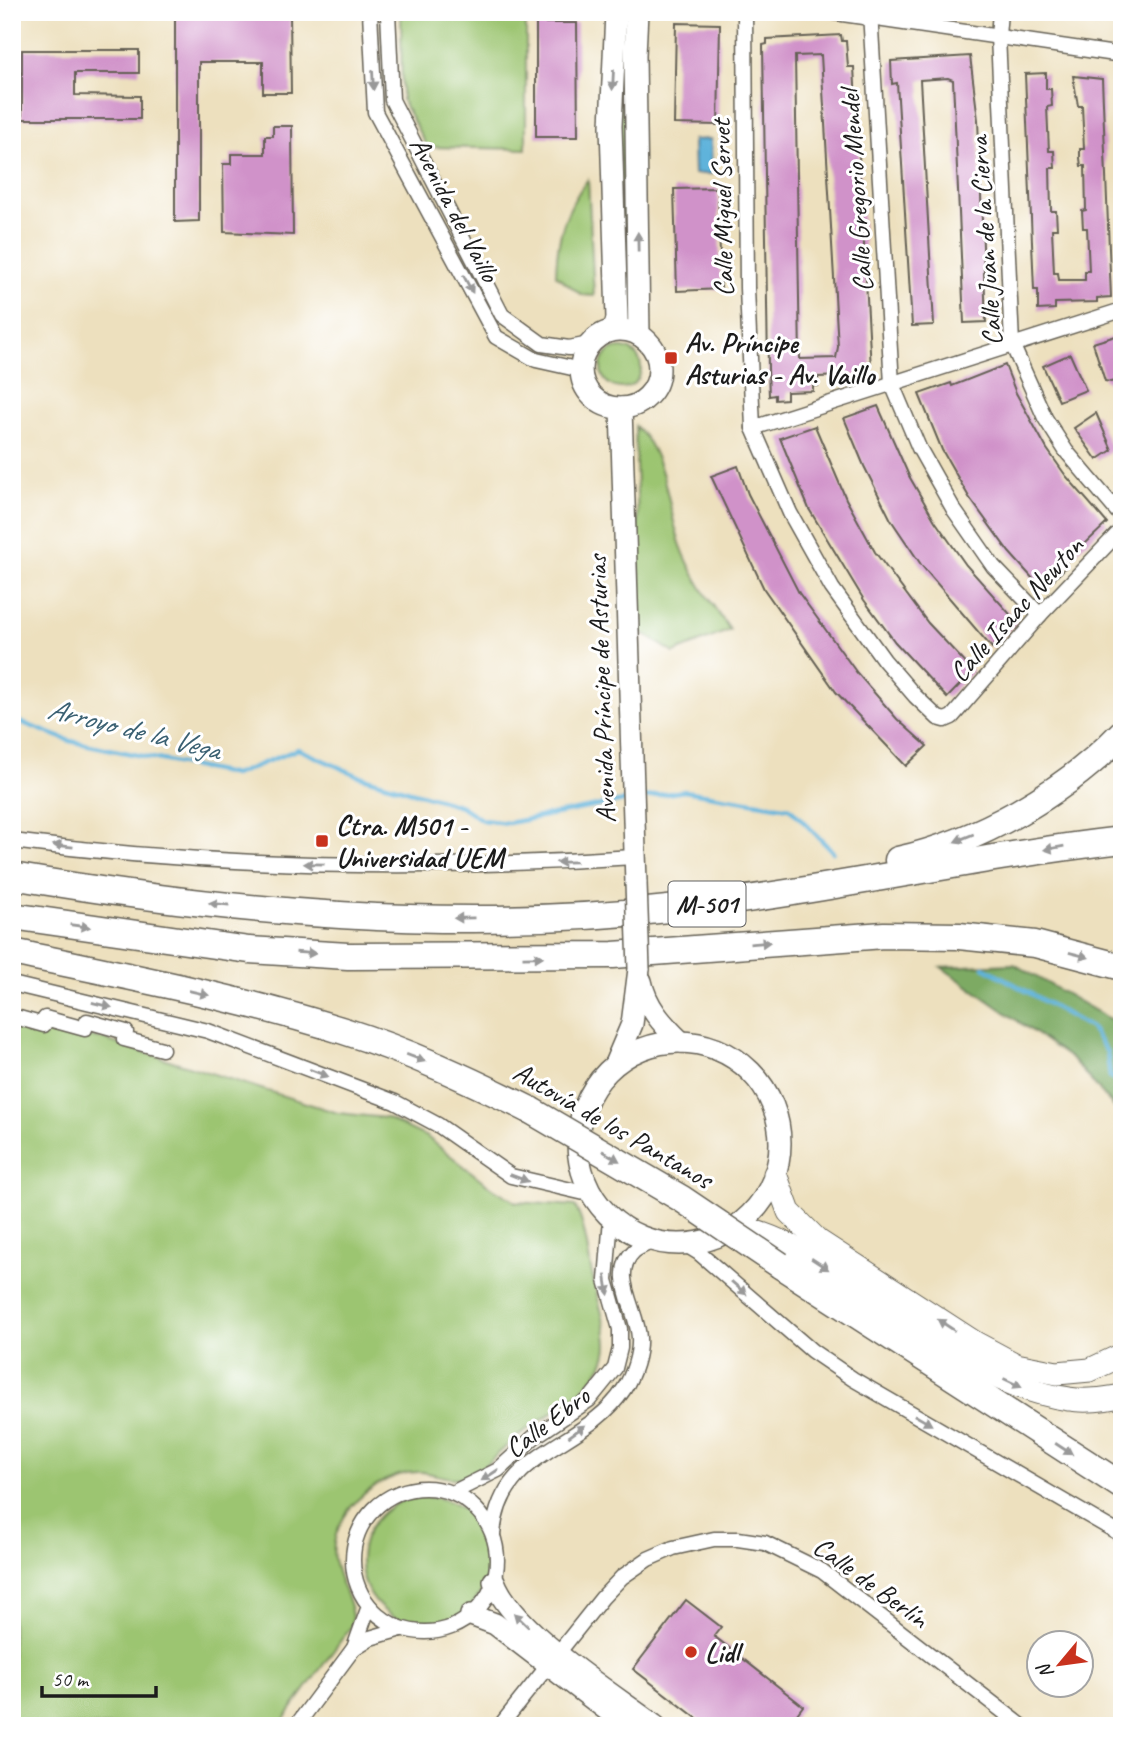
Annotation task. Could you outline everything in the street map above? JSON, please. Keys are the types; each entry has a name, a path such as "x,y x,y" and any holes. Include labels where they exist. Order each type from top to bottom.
{"highway":[{"path":"676,908 760,885 918,856 941,847 1003,819 1065,782 1122,733"},
{"name":"M-501","path":"12,876 113,893 300,912 447,918 584,915 676,908 1122,840"},
{"path":"12,916 249,950 348,956 460,958 613,955 884,935 959,936 1035,943 1122,967"},
{"name":"Autovía de los Pantanos","path":"12,952 259,1007 346,1032 452,1072 530,1110 682,1199 1122,1486"}],"main road":[{"path":"775,1174 789,1212 818,1241 975,1343 1016,1365 1057,1373 1090,1370 1122,1355"},
{"path":"736,1227 758,1231 795,1247 965,1360 1023,1387 1068,1399 1122,1396"}],"street":[{"name":"Avenida del Vaillo","path":"370,12 375,112 496,337 536,360 581,370"},
{"name":"Avenida del Vaillo","path":"388,12 392,100 502,315 542,344 569,348 590,344"},
{"path":"614,330 617,319 611,126 616,12"},
{"path":"637,12 635,55 639,335"},
{"name":"Calle Miguel Servet","path":"745,12 747,288 754,428 790,513 832,588 884,660 915,696 938,718 945,720"},
{"path":"829,12 870,15 1122,55"},
{"name":"Calle Juan de la Cierva","path":"1000,12 998,36 1012,344 1045,418 1066,451 1122,517"},
{"name":"Calle Gregorio Mendel","path":"870,15 892,384 919,449 954,510 993,566 1040,615"},
{"path":"754,428 1122,310"},
{"path":"614,330 639,335 656,354 658,379 644,400 621,408 609,406 589,393 581,370 590,344 614,330"},
{"name":"Avenida Príncipe de Asturias","path":"621,408 639,969 644,996 652,1011 681,1042"},
{"name":"Calle Isaac Newton","path":"945,720 952,717 1040,615 1122,529"},
{"path":"12,841 151,855 291,864 424,866 635,857"},
{"name":"Avenida Príncipe de Asturias","path":"614,1066 632,1024 639,969"},
{"path":"12,984 208,1031 395,1102 438,1125 512,1176 593,1195"},
{"path":"12,1016 44,1025 46,1018 85,1029 87,1021 126,1032 124,1039 162,1049"},
{"path":"681,1042 704,1045 726,1053 747,1068 764,1088 777,1117 780,1139 775,1174 766,1196 736,1227 716,1238 686,1245 653,1241 630,1232 611,1218 593,1195 581,1169 578,1141 582,1113 595,1087 614,1066 634,1052 657,1044 681,1042"},
{"name":"Calle Ebro","path":"452,1493 498,1470 534,1437 589,1400 615,1368 621,1348 620,1329 606,1280 605,1257 611,1218"},
{"name":"Calle Ebro","path":"493,1535 498,1500 512,1479 609,1409 626,1387 636,1362 639,1336 623,1277 626,1263 634,1251 653,1241"},
{"path":"686,1245 699,1253 812,1351 853,1379 1122,1535"},
{"path":"429,1487 452,1493 469,1503 483,1517 493,1535 497,1558 494,1581 484,1602 471,1615 447,1629 424,1633 401,1629 369,1606 357,1586 352,1562 355,1538 366,1517 383,1500 405,1490 429,1487"},
{"name":"Calle de Berlín","path":"500,1726 602,1598 622,1577 648,1559 673,1548 714,1539 765,1543 822,1571 1023,1726"},
{"path":"494,1581 506,1606 553,1658 628,1726"},
{"path":"296,1726 354,1648 369,1606"},
{"path":"471,1615 495,1624 553,1658 655,1726"},
{"path":"354,1648 370,1638 401,1629"}],"green space":[{"path":"401,12 526,12 526,149 427,147 402,100"},
{"path":"622,12 631,12 632,318 622,317 619,120"},
{"path":"588,179 594,296 582,295 556,275 558,248 568,212"},
{"path":"621,348 635,354 641,368 635,382 621,388 607,382 601,368 607,354"},
{"path":"635,426 646,438 660,467 676,530 691,568 730,630 674,653 641,632"},
{"path":"1014,964 1122,1026 1122,1116 1073,1060 941,967"},
{"path":"12,1020 99,1038 338,1113 386,1118 427,1137 488,1185 516,1202 575,1206 579,1215 607,1337 604,1359 598,1372 575,1396 472,1473 458,1478 421,1472 398,1475 376,1485 349,1509 336,1536 333,1550 338,1576 348,1600 352,1625 279,1726 12,1726"},
{"path":"425,1497 449,1502 470,1516 484,1537 489,1561 484,1585 470,1606 449,1620 425,1625 401,1620 380,1606 366,1585 361,1561 366,1537 380,1516 401,1502"}],"water":[{"path":"711,139 712,174 694,174 693,140"}],"building":[{"path":"175,12 290,12 291,93 263,93 263,62 199,62 199,221 175,222"},
{"path":"536,23 577,23 578,137 536,137"},
{"path":"676,23 720,24 718,125 674,124"},
{"path":"841,35 842,41 846,41 848,67 854,67 871,369 866,369 867,375 818,377 818,386 813,386 813,391 787,392 787,399 775,400 775,395 769,396 768,368 763,45 767,44 767,39","holes":["821,55 838,347 836,358 800,359 795,56"]},
{"path":"22,50 139,50 139,73 75,73 75,95 140,96 140,119 22,119"},
{"path":"970,56 978,120 986,322 964,323 953,80 948,78 920,80 934,325 912,326 897,83 892,84 891,61"},
{"path":"1046,73 1046,89 1051,89 1052,106 1047,107 1049,151 1054,151 1055,168 1050,168 1051,211 1056,211 1057,229 1052,229 1054,273 1058,273 1059,280 1085,280 1085,271 1089,271 1087,228 1083,228 1082,211 1086,210 1085,166 1081,166 1080,158 1080,149 1084,149 1082,106 1078,106 1073,76 1102,79 1111,297 1097,298 1097,302 1055,303 1055,309 1038,310 1038,290 1034,290 1025,74"},
{"path":"273,126 292,126 293,235 224,232 223,164 231,164 231,154 265,154 265,136 273,136"},
{"path":"718,188 721,289 677,291 674,189"},
{"path":"1122,334 1122,378 1105,381 1093,343"},
{"path":"1070,354 1086,390 1059,401 1043,366"},
{"path":"1005,365 1016,393 1047,449 1066,476 1107,523 1065,563 1067,566 1043,590 1009,552 969,497 942,450 919,394 951,383 952,386"},
{"path":"878,406 909,476 935,521 966,565 1017,622 992,648 922,566 891,520 864,466 844,418"},
{"path":"1096,413 1112,450 1097,460 1074,428"},
{"path":"815,426 846,499 875,552 928,623 973,671 947,698 895,642 864,600 809,509 780,438"},
{"path":"738,466 748,494 799,593 857,673 897,719 927,746 906,766 836,692 764,589 711,476"},
{"name":"Lidl","path":"686,1600 721,1627 714,1636 803,1706 788,1726 707,1726 633,1669"}],"waterway":[{"name":"Arroyo de la Vega","path":"12,719 70,741 234,775 298,749 359,776 461,806 482,820 508,823 629,800"},
{"name":"Arroyo de la Vega","path":"641,798 684,791 790,808 833,852"},
{"path":"984,967 1091,1028 1107,1052 1110,1077 1122,1084"}],"place":[{"name":"Av. Príncipe Asturias - Av. Vaillo","path":"671,358"},
{"name":"Ctra. M501 - Universidad UEM","path":"322,841"},
{"name":"Lidl","path":"691,1652"}]}
